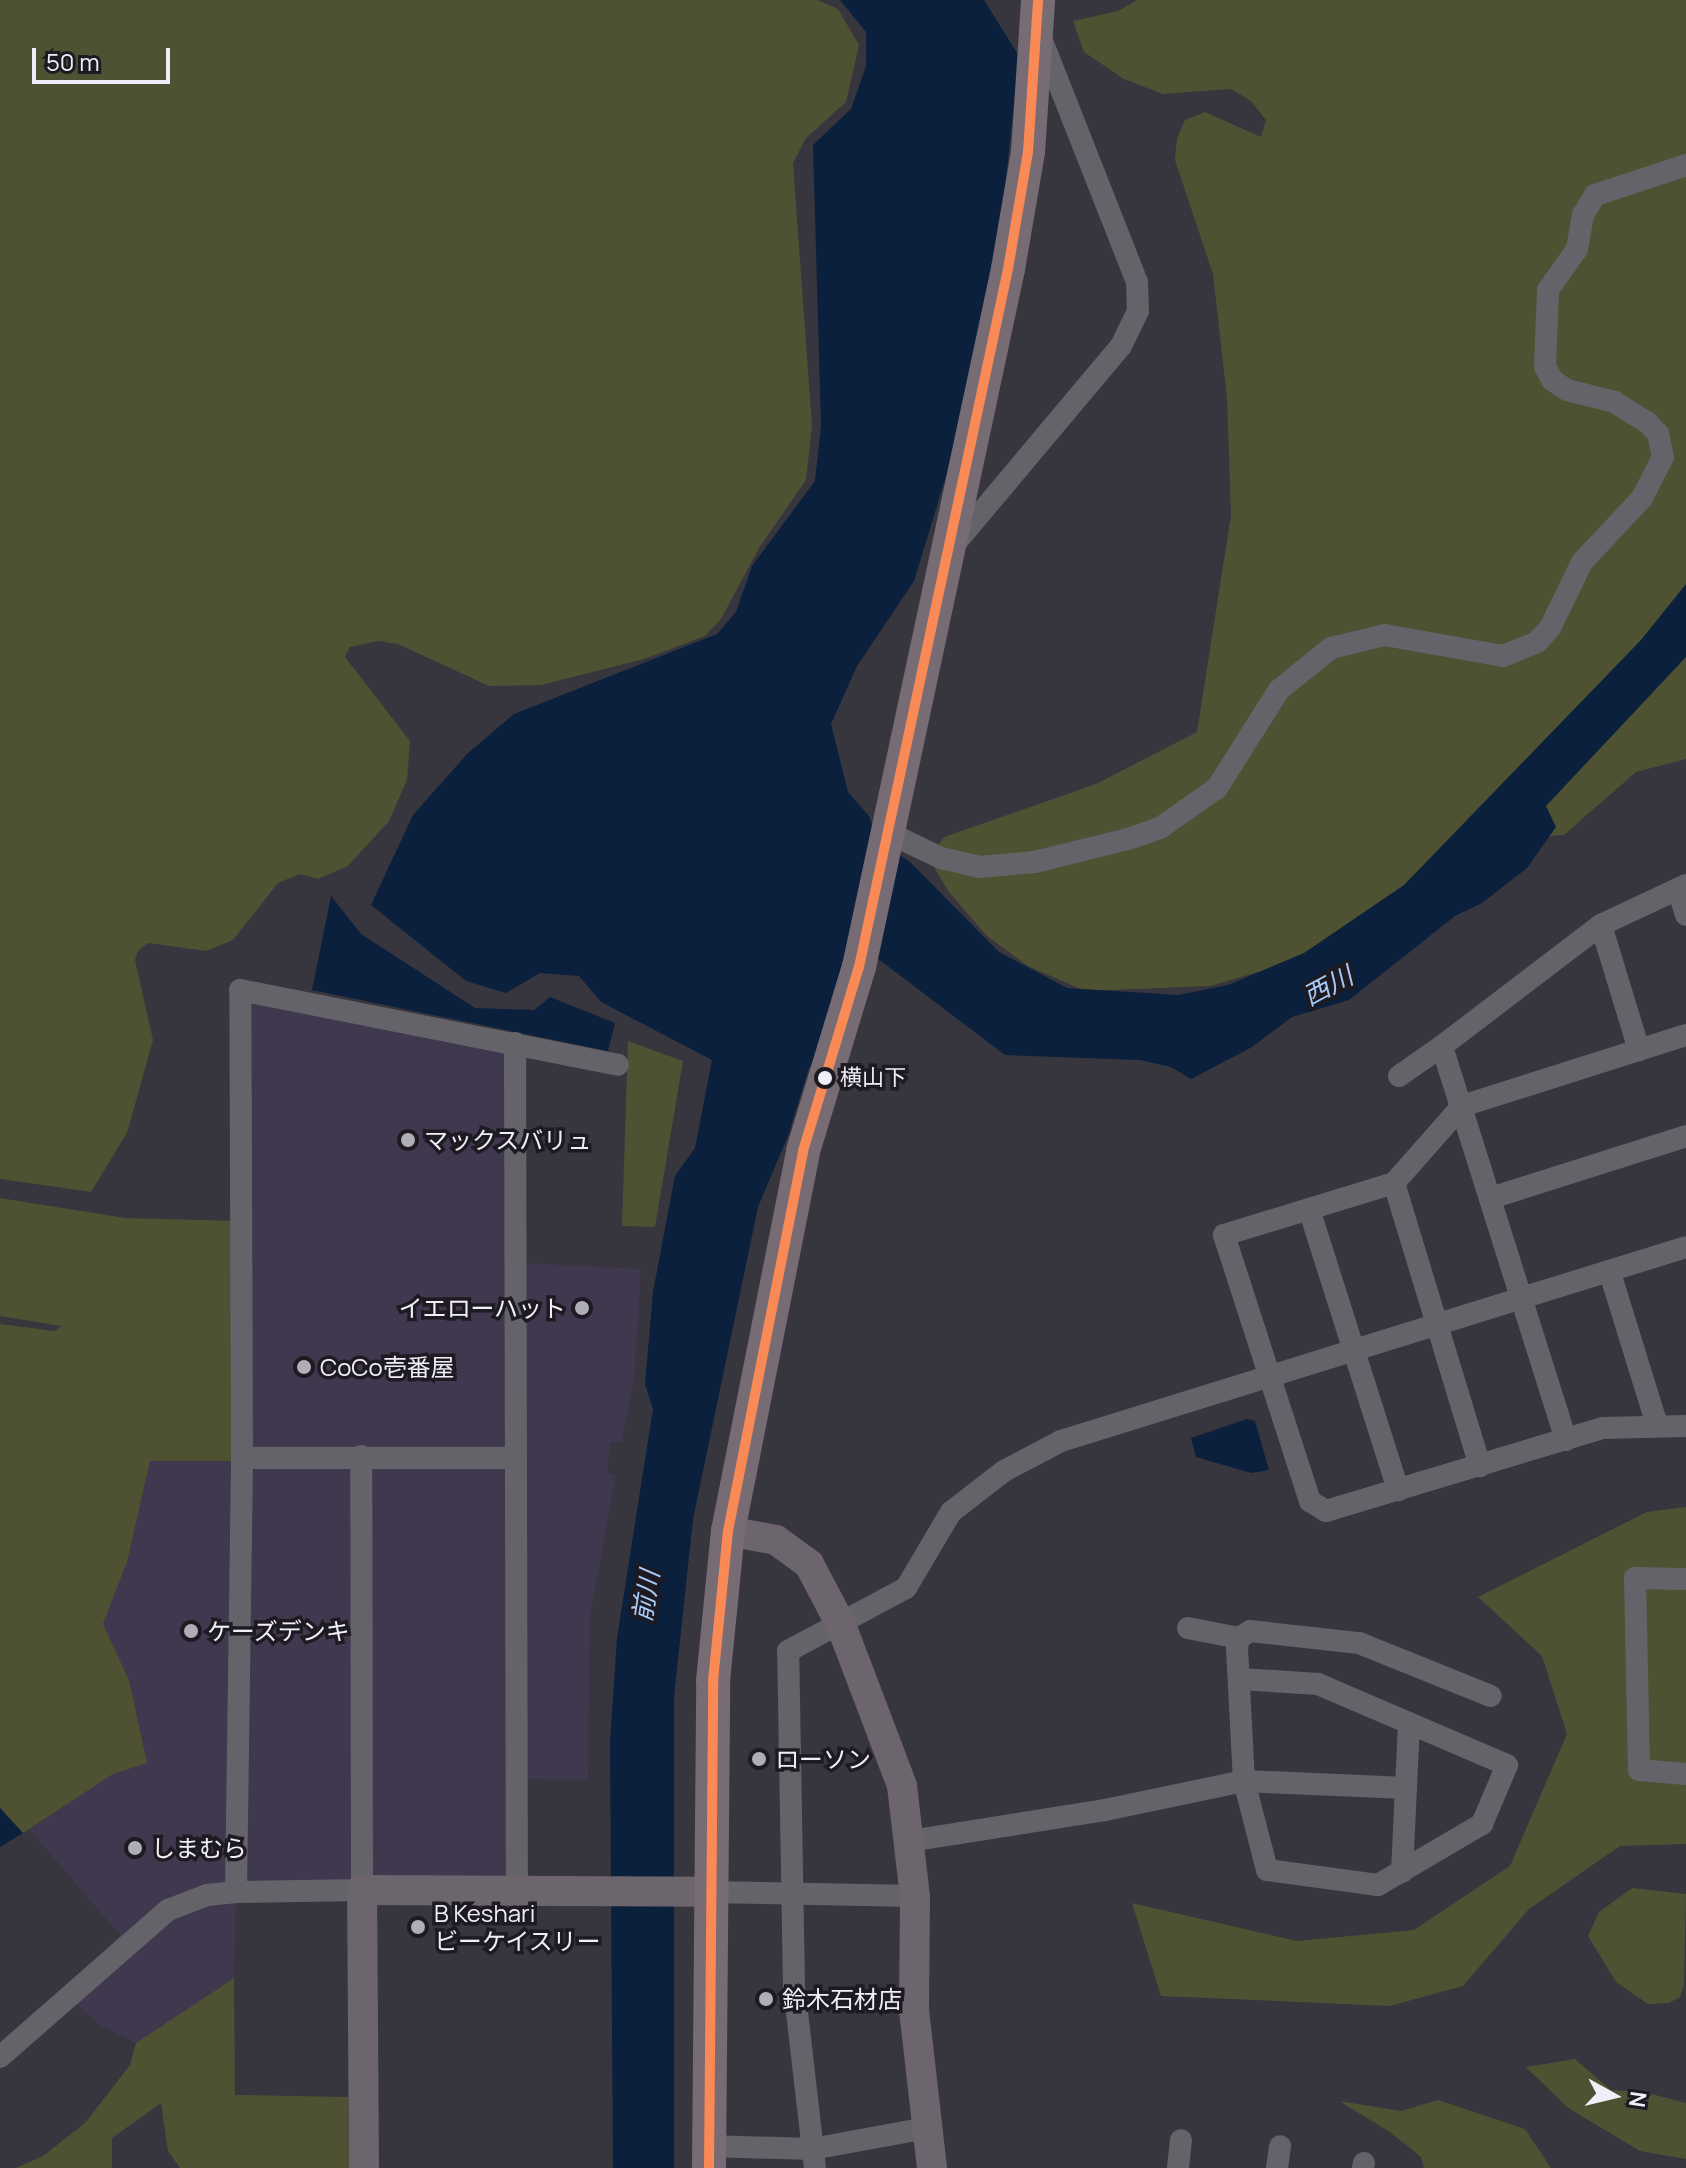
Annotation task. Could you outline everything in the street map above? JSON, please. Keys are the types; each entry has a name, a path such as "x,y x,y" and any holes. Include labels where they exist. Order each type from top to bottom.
{"main road":[{"path":"709,2157 700,1892 713,1681 728,1531 803,1151 859,967 1008,269 1028,152 1039,34 1038,0"}],"street":[{"path":"945,556 1121,346 1138,311 1137,282 1039,34"},
{"path":"888,837 941,858 979,867 1035,862 1128,839 1160,828 1217,788 1279,690 1295,672 1331,648 1385,635 1503,656 1537,642 1550,628 1582,562 1642,498 1663,457 1658,434 1648,423 1615,402 1567,390 1552,380 1545,366 1548,290 1577,249 1583,215 1595,195 1686,165"},
{"path":"1399,1076 1601,925 1682,887 1686,915"},
{"path":"1601,925 1639,1050"},
{"path":"236,1892 242,1458 240,990 618,1065"},
{"path":"1686,1035 1462,1106 1394,1183 1224,1235 1267,1377 1310,1501 1326,1511 1603,1428 1686,1426"},
{"path":"515,1043 517,1892"},
{"path":"1442,1046 1526,1299 1566,1440"},
{"path":"1491,1198 1686,1136"},
{"path":"1394,1183 1480,1466"},
{"path":"1309,1209 1398,1490"},
{"path":"814,2158 794,1986 788,1651 906,1588 951,1512 1004,1471 1061,1441 1686,1247"},
{"path":"1610,1273 1657,1425"},
{"path":"361,1456 364,2168"},
{"path":"242,1458 514,1458"},
{"path":"728,1531 791,1547 809,1564 841,1625 902,1786 915,1896 914,2010 932,2168"},
{"path":"1686,1579 1635,1578 1639,1770 1686,1774"},
{"path":"1188,1628 1239,1638 1250,1631 1359,1643 1491,1696"},
{"path":"1239,1638 1240,1679 1244,1781 1267,1870 1378,1885 1482,1824 1507,1765 1318,1684 1240,1679"},
{"path":"1402,1872 1409,1723"},
{"path":"910,1841 1105,1810 1244,1781 1406,1788"},
{"path":"0,2057 148,1923 188,1901 236,1892 792,1892 915,1896"},
{"path":"709,2157 814,2158 926,2128"},
{"path":"1178,2168 1181,2140"}],"shaded area":[{"path":"243,996 527,1054 524,1263 641,1269 634,1379 622,1442 611,1442 607,1473 616,1475 590,1616 588,1780 522,1779 524,1904 236,1899 234,1978 136,2043 100,2025 63,1993 120,1935 29,1829 113,1774 129,1680 103,1624 127,1562 150,1461 232,1461"}],"green space":[{"path":"0,0 817,0 838,9 859,45 846,102 806,138 793,163 812,426 806,480 759,548 721,619 705,636 644,659 541,685 489,686 398,644 378,641 350,647 345,657 410,741 407,780 389,821 348,866 318,879 300,874 278,883 233,940 206,951 148,943 138,951 135,960 153,1040 127,1133 91,1192 0,1179"},
{"path":"1137,0 1686,0 1686,759 1636,772 1564,835 1447,844 1383,909 1303,959 1210,986 1085,991 1028,966 987,936 948,891 929,858 944,837 1096,784 1197,732 1231,515 1227,398 1213,274 1175,160 1177,138 1185,120 1205,112 1261,137 1266,120 1251,101 1231,89 1163,94 1124,79 1084,52 1073,21 1118,11"},
{"path":"628,1041 683,1061 655,1227 622,1226"},
{"path":"0,1198 125,1218 237,1221 233,1461 150,1461 127,1562 103,1624 129,1680 147,1763 113,1774 23,1833 0,1808 0,1324 55,1331 61,1326 0,1316"},
{"path":"1686,1507 1686,1844 1620,1846 1529,1909 1463,1986 1390,2006 1161,1996 1132,1903 1297,1941 1414,1930 1510,1866 1567,1734 1542,1656 1478,1597 1647,1512"},
{"path":"1632,1888 1686,1894 1684,1985 1680,1997 1669,2003 1648,2004 1616,1982 1588,1936 1599,1912"},
{"path":"234,1978 235,2095 348,2097 349,2168 180,2168 168,2151 161,2103 112,2138 112,2168 16,2168 43,2156 85,2123 130,2065 136,2043"},
{"path":"1575,2059 1611,2090 1644,2092 1686,2103 1686,2159 1640,2151 1568,2108 1526,2067"},
{"path":"1438,2100 1525,2129 1551,2168 1424,2168 1421,2157 1390,2132 1339,2101 1401,2111"}],"water":[{"path":"840,0 984,0 1019,56 999,245 950,463 914,581 857,666 831,724 848,792 869,816 876,837 911,863 999,952 1067,988 1178,995 1228,985 1304,953 1404,885 1641,640 1686,584 1686,657 1546,806 1556,827 1527,868 1482,903 1455,916 1349,1000 1292,1017 1252,1047 1191,1079 1171,1067 1140,1060 1005,1055 848,936 826,1047 809,1068 788,1136 758,1207 693,1519 674,1697 674,2168 613,2168 610,1741 617,1638 653,1409 645,1384 653,1292 675,1176 695,1148 712,1060 601,1002 579,976 540,973 506,993 466,981 371,905 413,815 468,753 514,714 717,634 736,612 752,566 815,481 821,426 813,145 851,109 866,66 866,32"},
{"path":"331,896 361,934 475,1008 534,1010 550,997 615,1023 608,1051 312,990"},
{"path":"1247,1419 1255,1421 1269,1470 1251,1473 1196,1457 1191,1438"},
{"path":"0,1808 23,1833 0,1847"}],"transit line":[{"path":"709,2168 713,1681 728,1531 803,1151 859,967 1008,269 1028,152 1038,0"}],"place":[{"name":"横山下","path":"825,1078"},
{"name":"マックスバリュ","path":"408,1140"},
{"name":"イエローハット","path":"582,1308"},
{"name":"CoCo壱番屋","path":"304,1367"},
{"name":"ケーズデンキ","path":"191,1631"},
{"name":"ローソン","path":"759,1759"},
{"name":"しまむら","path":"135,1848"},
{"name":"B Keshari ビーケイスリー","path":"418,1927"},
{"name":"鈴木石材店","path":"766,1999"}],"water label":[{"name":"西川","path":"1328,986"},
{"name":"前川","path":"646,1596"}]}
